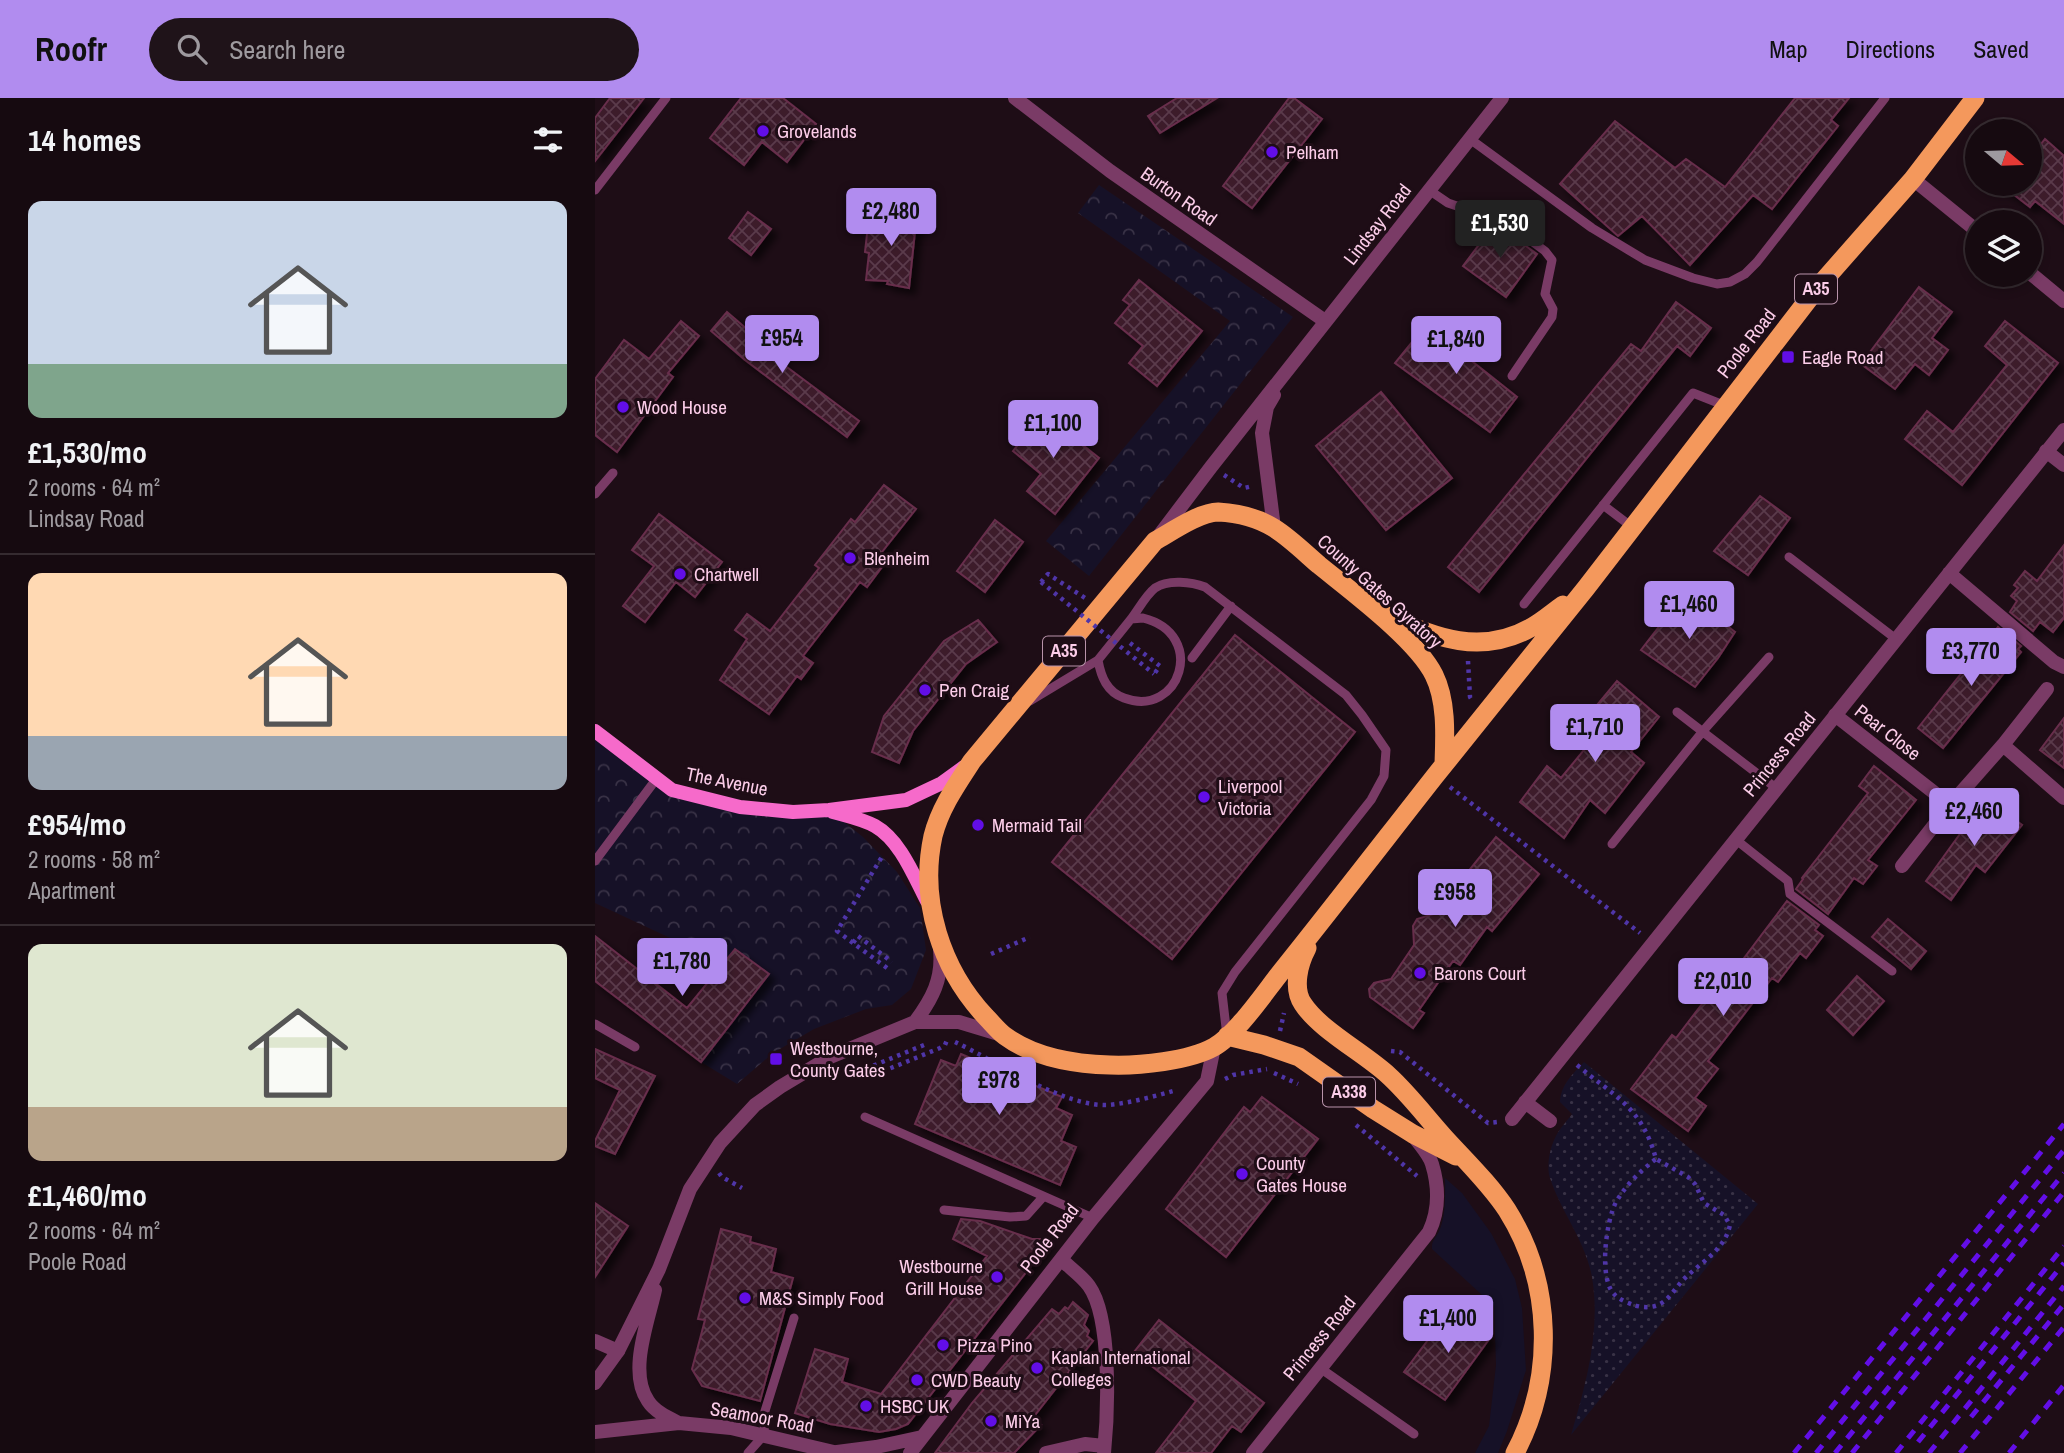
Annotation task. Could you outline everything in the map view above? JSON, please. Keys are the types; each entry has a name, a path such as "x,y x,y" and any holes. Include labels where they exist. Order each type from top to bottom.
{"highway":[{"name":"Poole Road","path":"1440,770 1633,527 1818,287 1913,179 1975,98"},
{"name":"County Gates Gyratory","path":"1221,1042 1165,1062 1123,1066 1059,1060 1004,1035 967,997 939,936 930,908 929,884 934,835 943,809 972,761 1155,541 1191,521 1215,512 1245,516 1274,527 1371,608 1426,660 1436,678 1445,728 1440,770"},
{"name":"Poole Road","path":"1371,608 1417,629 1468,643 1501,640 1533,627 1586,587"},
{"name":"A35","path":"1221,1042 1322,921 1440,770"},
{"name":"A338","path":"1322,921 1301,960 1297,977 1300,999 1312,1014 1389,1075 1490,1188 1507,1211 1532,1262 1543,1314 1544,1347 1532,1413 1515,1453"},
{"name":"A338","path":"1221,1042 1265,1045 1299,1057 1413,1134 1466,1161"}],"main road":[{"name":"The Avenue","path":"595,731 672,790 740,807 793,812 829,810 916,797 942,783 972,761"},
{"name":"The Avenue","path":"829,810 871,824 887,834 930,908"}],"street":[{"name":"Burton Road","path":"1015,98 1110,171 1325,321"},
{"name":"Lindsay Road","path":"1155,541 1210,467 1502,98"},
{"path":"1913,179 1965,221"},
{"path":"2042,283 2064,301"},
{"name":"Lindsay Road","path":"1274,527 1262,433 1268,407 1284,375"},
{"name":"Princess Road","path":"1512,1119 2064,430"},
{"path":"2046,452 2064,465"},
{"path":"1949,573 2054,662 2064,667"},
{"path":"1902,866 2047,689"},
{"name":"Pear Close","path":"1835,715 1950,805"},
{"path":"2003,745 2064,798"},
{"path":"915,1022 936,990 942,968 939,936"},
{"name":"Seamoor Road","path":"595,1383 618,1351 659,1269 689,1189 720,1143 755,1105 830,1057 915,1022 959,1022 1004,1035"},
{"name":"Poole Road","path":"910,1453 1093,1218 1207,1081 1221,1042"},
{"path":"1525,1102 1550,1121"},
{"name":"Princess Road","path":"1256,1452 1429,1232 1435,1219 1437,1199 1431,1163 1413,1134"},
{"path":"1046,1453 1085,1444 1104,1449 1107,1378 1100,1312 1090,1287 1062,1259"},
{"name":"Seamoor Road","path":"659,1269 638,1364 648,1401 679,1423"},
{"path":"595,1342 618,1351"},
{"name":"Seamoor Road","path":"595,1432 679,1423 731,1428 837,1452 922,1437"}],"lane":[{"path":"595,190 666,98"},
{"path":"1469,139 1592,228 1645,260 1717,284 1730,282 1745,274 1757,262 1885,98"},
{"path":"1429,190 1448,203 1507,223 1545,251 1552,260 1545,294 1553,309 1552,317 1512,376"},
{"path":"1524,604 1693,393 1726,406"},
{"path":"595,494 613,473"},
{"path":"1603,505 1633,527"},
{"path":"1789,557 1896,639"},
{"path":"1014,711 1098,660 1156,588 1175,582 1198,584 1231,606 1346,695 1386,750 1384,776 1371,800 1235,972 1222,993 1221,1042"},
{"path":"1192,658 1231,606"},
{"path":"1098,660 1108,687 1119,696 1133,701 1147,701 1161,696 1172,687 1182,660 1175,637 1155,621 1131,619"},
{"path":"1612,844 1703,732 1769,657"},
{"path":"1677,712 1776,788"},
{"path":"595,861 657,778"},
{"path":"1735,839 1788,881 1790,894 1892,971"},
{"path":"595,1024 635,1047"},
{"path":"866,1118 1093,1218"},
{"path":"944,1210 1010,1217 1025,1216 1043,1197"},
{"path":"748,1453 764,1435 765,1410 794,1318"},
{"path":"1320,1368 1414,1434"}],"path":[{"path":"1210,467 1244,488 1267,482"},
{"path":"1099,608 1048,574 1041,582 1154,674 1160,666 1118,634"},
{"path":"1468,643 1470,697 1484,713"},
{"path":"1440,770 1652,943"},
{"path":"887,968 837,931 892,841"},
{"path":"853,943 858,936 892,962"},
{"path":"991,954 1030,937"},
{"path":"859,1072 924,1045"},
{"path":"870,1067 874,1075 940,1048"},
{"path":"1563,1054 1633,1111 1642,1123 1656,1159 1688,1177 1695,1184 1704,1203 1724,1215 1730,1225 1728,1235 1714,1252 1684,1278 1662,1303 1653,1307 1640,1307 1613,1294 1609,1283 1605,1241 1608,1221 1616,1203 1641,1170 1656,1159"},
{"path":"1267,1070 1306,1087"},
{"path":"1347,1118 1419,1178 1437,1199"}],"green space":[{"path":"1099,185 1293,317 1089,576 1046,541 1230,321 1078,213"},
{"path":"595,731 672,790 740,807 829,810 863,837 897,872 920,908 926,950 911,989 892,1005 866,1009 814,1029 773,1053 737,1084 701,1062 769,974 724,963 595,903"},
{"path":"1584,1062 1758,1204 1571,1435 1591,1357 1594,1297 1589,1264 1555,1190 1549,1173 1549,1162 1556,1136 1572,1114 1560,1102 1563,1090"},
{"path":"1445,1178 1462,1193 1491,1233 1515,1279 1522,1308 1526,1370 1498,1453 1475,1453 1489,1426 1496,1365 1494,1306 1432,1249 1443,1217"}],"building":[{"path":"610,98 644,98 595,161 595,118"},
{"name":"Grovelands","path":"741,98 783,98 816,124 787,162 762,142 744,165 710,138"},
{"path":"1177,98 1217,98 1160,133 1148,116"},
{"name":"Pelham","path":"1289,98 1294,98 1322,119 1252,208 1223,186"},
{"path":"1795,98 1849,98 1831,120 1838,126 1772,209 1753,195 1690,265 1642,216 1618,236 1560,184 1615,121 1675,168 1686,159 1725,187"},
{"path":"2045,139 2064,156 2064,224 2035,201 2030,207 2016,196 2042,196 2042,143"},
{"path":"890,208 910,210 909,221 916,222 909,288 887,284 888,281 866,280 869,253 865,252 869,216 890,218"},
{"path":"748,212 771,229 751,255 729,238"},
{"path":"1493,226 1502,229 1537,254 1506,297 1463,266"},
{"path":"1139,280 1202,331 1157,386 1129,363 1143,346 1115,323 1130,305 1123,300"},
{"path":"1919,287 1952,312 1932,338 1948,350 1929,375 1915,364 1895,389 1861,364"},
{"path":"1676,302 1711,328 1690,356 1677,346 1479,592 1448,567 1631,344 1641,351"},
{"path":"727,312 756,337 752,341 859,421 847,437 711,331"},
{"path":"1430,320 1467,349 1463,354 1517,397 1490,432 1395,363"},
{"name":"Wood House","path":"681,321 699,336 668,373 673,377 617,452 595,435 595,379 624,340 649,359"},
{"path":"2005,321 2058,363 1962,485 1905,439 1927,411 1953,432 2007,365 1985,346"},
{"path":"1381,392 1452,478 1386,530 1316,446"},
{"path":"1036,408 1099,458 1055,514 1027,491 1041,474 1013,451 1027,433 1021,427"},
{"path":"884,485 916,509 878,557 885,563 867,587 860,582 803,656 813,663 801,679 797,676 769,714 720,680 747,639 735,630 747,614 770,631 819,568 815,565 851,519 855,522"},
{"path":"1760,496 1790,518 1748,575 1714,551"},
{"name":"Chartwell","path":"659,514 722,562 695,597 676,582 645,622 623,606 654,566 632,550"},
{"path":"995,520 1023,542 985,592 957,571"},
{"path":"2064,545 2064,618 2053,632 2040,622 2033,631 2010,612 2017,601 2011,596 2018,588 2014,585 2025,571 2037,581"},
{"path":"1685,593 1735,632 1695,687 1641,650"},
{"name":"Pen Craig","path":"978,620 997,642 966,664 913,731 899,763 872,752 884,716 944,641"},
{"path":"1998,627 2021,646 2018,649 2021,652 1943,748 1918,728"},
{"name":"Liverpool Victoria","path":"1235,635 1355,732 1172,959 1052,862"},
{"path":"1617,681 1659,717 1631,752 1644,763 1605,813 1590,800 1564,838 1520,802 1547,766 1561,778 1602,728 1587,717"},
{"path":"2064,718 2064,768 2040,750"},
{"path":"1874,766 1916,800 1868,860 1877,866 1863,884 1854,878 1828,914 1796,889 1868,793 1859,786"},
{"path":"1986,798 2022,825 1985,872 1976,865 1951,900 1926,881"},
{"path":"1496,837 1539,874 1492,931 1487,927 1460,965 1453,961 1419,1010 1424,1013 1413,1028 1370,997 1369,989 1374,983 1391,979 1414,945 1413,926 1417,919 1434,914"},
{"path":"1787,901 1819,925 1815,930 1823,936 1806,958 1800,953 1778,982 1772,978 1708,1061 1718,1069 1695,1098 1706,1106 1688,1131 1631,1089 1672,1035 1676,1038 1728,970 1732,974"},
{"path":"1888,919 1926,951 1911,969 1872,937"},
{"path":"595,936 687,1008 735,949 769,974 701,1062 595,981"},
{"path":"1857,976 1884,1001 1853,1035 1827,1010"},
{"path":"595,1049 655,1076 615,1154 595,1146 620,1090 595,1078"},
{"path":"961,1054 1062,1097 1056,1108 1072,1115 1061,1141 1076,1147 1060,1185 915,1124 941,1060 956,1066"},
{"name":"County Gates House","path":"1262,1097 1318,1139 1226,1257 1166,1209 1244,1107 1250,1112"},
{"path":"595,1203 628,1226 595,1277"},
{"path":"961,1219 980,1221 1032,1239 1048,1239 1041,1253 908,1424 879,1432 830,1424 795,1413 815,1349 848,1359 842,1382 881,1394 987,1256 953,1239"},
{"name":"M&S Simply Food","path":"721,1229 751,1237 750,1242 776,1249 771,1272 793,1278 760,1401 702,1386 692,1369 705,1320 698,1319"},
{"name":"Kaplan International Colleges","path":"1073,1302 1088,1315 1084,1325 1089,1331 1087,1336 1093,1341 1032,1419 1041,1425 1014,1453 935,1453 972,1403 1052,1309 1059,1314"},
{"path":"1452,1308 1490,1338 1445,1400 1404,1372"},
{"path":"1159,1320 1264,1403 1241,1432 1232,1426 1211,1453 1156,1453 1196,1401 1134,1352"}],"railway":[{"path":"1794,1453 2064,1124"},
{"path":"1816,1453 2064,1150"},
{"path":"1835,1453 2064,1173"},
{"path":"1852,1453 2064,1192"},
{"path":"1896,1453 2064,1246"},
{"path":"1918,1442 2064,1263"},
{"path":"1929,1453 2064,1286"},
{"path":"1971,1417 2064,1304"},
{"path":"1960,1453 2064,1327"},
{"path":"2009,1453 2064,1385"}],"place":[{"name":"Grovelands","path":"763,131"},
{"name":"Pelham","path":"1272,152"},
{"name":"Eagle Road","path":"1788,357"},
{"name":"Wood House","path":"623,407"},
{"name":"Blenheim","path":"850,558"},
{"name":"Chartwell","path":"680,574"},
{"name":"Pen Craig","path":"925,690"},
{"name":"Liverpool Victoria","path":"1204,797"},
{"name":"Mermaid Tail","path":"978,825"},
{"name":"Barons Court","path":"1420,973"},
{"name":"Westbourne, County Gates","path":"776,1059"},
{"name":"County Gates House","path":"1242,1174"},
{"name":"Westbourne Grill House","path":"997,1277"},
{"name":"M&S Simply Food","path":"745,1298"},
{"name":"Pizza Pino","path":"943,1345"},
{"name":"Kaplan International Colleges","path":"1037,1368"},
{"name":"CWD Beauty","path":"917,1380"},
{"name":"HSBC UK","path":"866,1406"},
{"name":"MiYa","path":"991,1421"}]}
